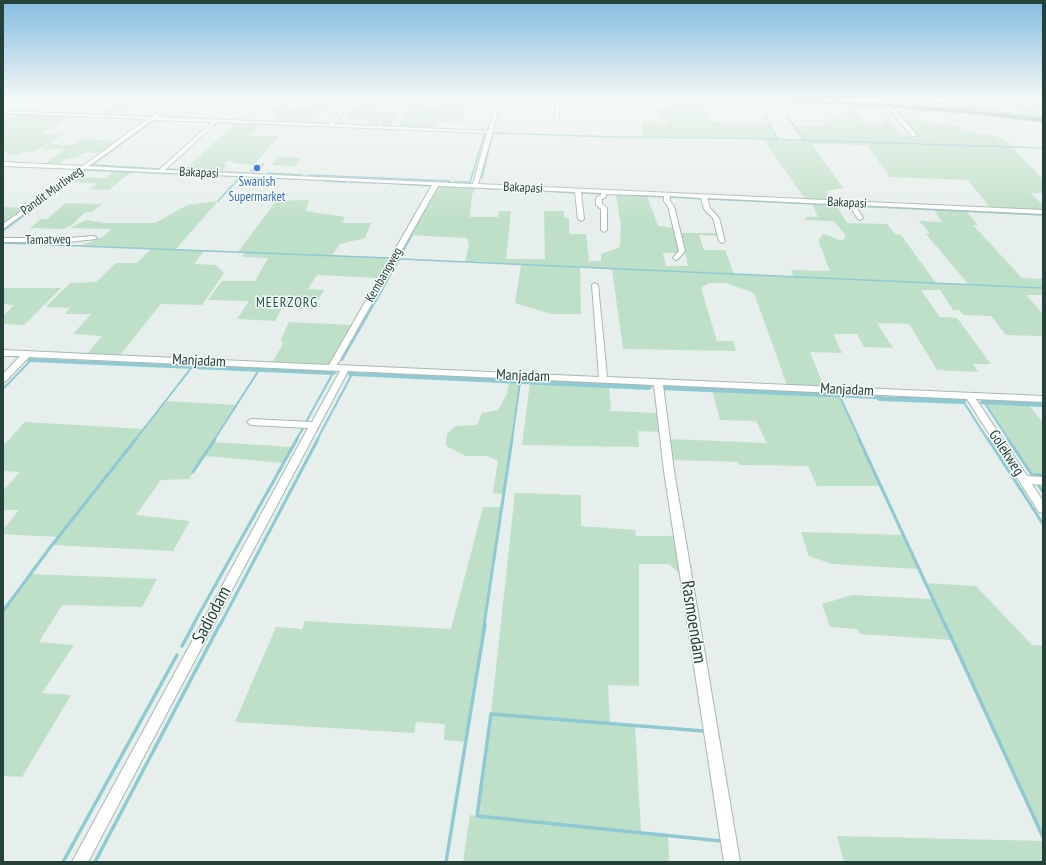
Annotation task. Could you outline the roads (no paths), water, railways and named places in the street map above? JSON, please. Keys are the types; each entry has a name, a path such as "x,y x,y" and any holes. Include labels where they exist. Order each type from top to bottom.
{"street":[{"name":"Pandit Murliweg","path":"3,227 122,139"},
{"path":"161,171 196,139"},
{"path":"475,185 488,139"},
{"name":"Bakapasi","path":"3,164 1043,212"},
{"name":"Kembangweg","path":"332,367 436,184"},
{"path":"578,191 581,219"},
{"path":"604,192 604,196 599,198 599,205 604,208 605,214 604,230"},
{"path":"666,195 667,201 671,206 682,251 676,258"},
{"path":"704,197 707,209 716,218 722,241"},
{"path":"851,204 860,218"},
{"name":"Tamatweg","path":"3,240 68,240 94,238"},
{"path":"595,285 604,379"},
{"name":"Manjadam","path":"3,353 1043,399"},
{"path":"3,379 27,354"},
{"name":"Sadiodam","path":"80,862 345,368"},
{"name":"Rasmoendam","path":"658,382 671,486 732,862"},
{"name":"Golekweg","path":"970,396 1043,509"},
{"path":"251,422 315,425"},
{"path":"1024,480 1043,481"}],"waterway":[{"path":"128,139 92,165 159,169"},
{"path":"454,182 470,182 483,139"},
{"path":"482,178 491,139"},
{"path":"779,139 1043,148"},
{"path":"3,166 35,167"},
{"path":"166,169 247,173"},
{"path":"3,231 86,170 320,180"},
{"path":"268,173 302,175"},
{"path":"309,175 450,181"},
{"path":"218,201 240,177"},
{"path":"325,181 345,182"},
{"path":"350,182 376,183"},
{"path":"382,183 431,186"},
{"path":"440,186 499,189"},
{"path":"504,189 577,193"},
{"path":"582,193 601,194"},
{"path":"609,194 664,197"},
{"path":"670,197 703,199"},
{"path":"708,199 836,205"},
{"path":"855,206 1043,215"},
{"path":"379,296 412,235"},
{"path":"3,243 389,258"},
{"path":"400,259 1043,288"},
{"path":"342,360 379,295"},
{"path":"3,389 31,360"},
{"path":"31,360 333,373"},
{"path":"135,440 192,367"},
{"path":"214,440 259,370"},
{"path":"306,422 333,373"},
{"path":"317,440 352,374"},
{"path":"352,374 649,387"},
{"path":"512,440 520,382"},
{"path":"663,388 873,397"},
{"path":"839,395 860,440"},
{"path":"879,398 963,401"},
{"path":"963,401 988,440"},
{"path":"984,402 1009,440"},
{"path":"984,402 1043,404"},
{"path":"296,440 303,428"},
{"path":"3,611 52,545 136,439"},
{"path":"193,472 215,439"},
{"path":"193,625 297,439"},
{"path":"220,625 318,439"},
{"path":"484,625 512,439"},
{"path":"859,439 945,625"},
{"path":"988,439 1043,524"},
{"path":"1008,439 1032,475 1043,475"},
{"path":"1039,486 1043,492"},
{"path":"182,646 194,624"},
{"path":"95,862 220,624"},
{"path":"446,862 485,624"},
{"path":"945,624 1043,837"},
{"path":"63,862 177,655"},
{"path":"703,731 491,714 477,816 721,841"}],"place":[{"name":"Swanish Supermarket","path":"257,168"}],"district":[{"name":"MEERZORG","path":"287,303"}]}
